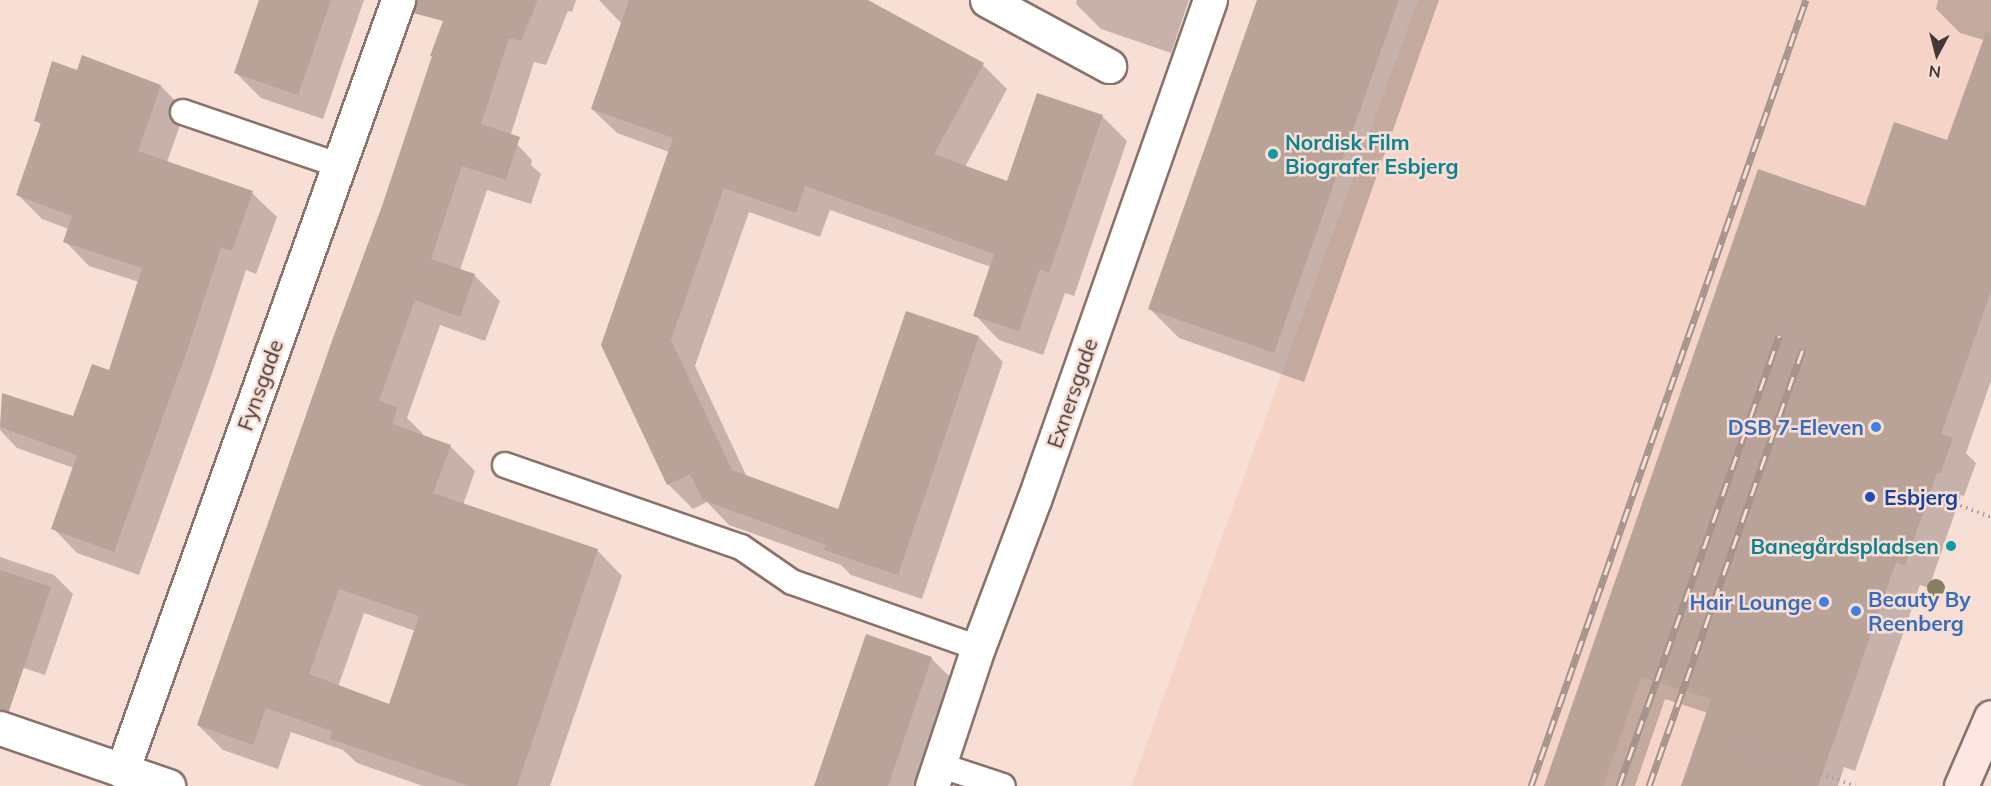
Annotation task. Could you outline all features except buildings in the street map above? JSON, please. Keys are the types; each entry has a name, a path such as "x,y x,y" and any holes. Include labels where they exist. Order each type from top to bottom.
{"main road":[{"path":"1961,786 1991,717"}],"street":[{"name":"Fynsgade","path":"122,771 398,0"},
{"path":"987,0 1109,66"},
{"name":"Exnersgade","path":"936,775 978,648 1034,500 1210,0"},
{"path":"0,728 168,786"}],"lane":[{"path":"183,111 338,165"},
{"path":"505,465 741,547 792,582 978,648"},
{"path":"936,775 1003,786"}],"path":[{"path":"1921,491 1991,517"},
{"path":"1736,744 1855,786"}],"shaded area":[{"path":"1418,0 1991,0 1991,291 1831,748 1808,786 1131,786"}],"railway":[{"path":"1531,786 1806,0"},
{"path":"1619,786 1779,336"},
{"path":"1649,786 1803,349"}],"place":[{"name":"Nordisk Film Biografer Esbjerg","path":"1273,154"},
{"name":"DSB 7-Eleven","path":"1876,427"},
{"name":"Esbjerg","path":"1870,497"},
{"name":"Banegårdspladsen","path":"1951,546"},
{"name":"Hair Lounge","path":"1824,602"},
{"name":"Beauty By Reenberg","path":"1856,611"}]}
